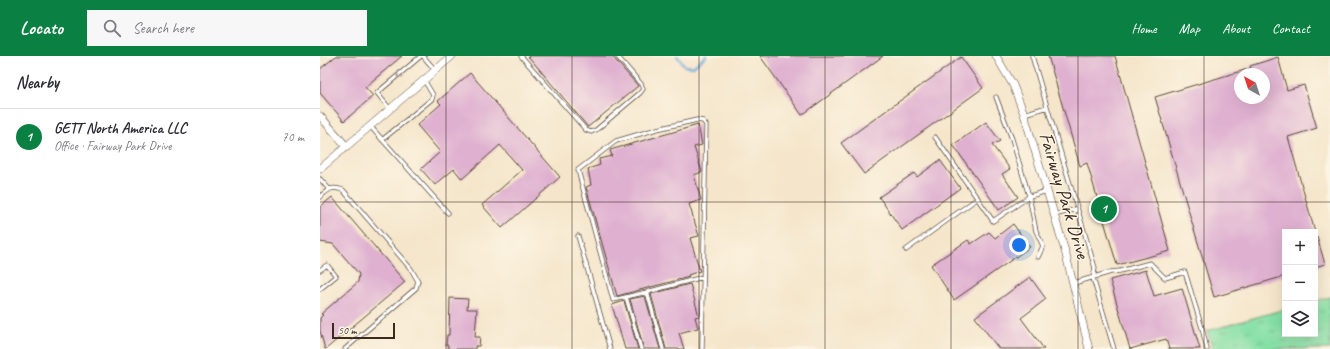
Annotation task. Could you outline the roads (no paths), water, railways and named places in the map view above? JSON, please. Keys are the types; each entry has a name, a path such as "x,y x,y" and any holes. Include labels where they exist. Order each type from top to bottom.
{"street":[{"path":"320,169 452,56"},
{"name":"Fairway Park Drive","path":"996,56 1013,85 1024,114 1074,284 1089,349"},
{"path":"320,116 346,147"}],"lane":[{"path":"390,109 377,93 422,56 435,70"},
{"path":"522,56 586,130 591,132 596,130 643,89 641,84 617,56"},
{"path":"1032,56 1094,268 1093,278 1114,349"},
{"path":"382,140 432,99 434,95 424,80"},
{"path":"996,97 1012,139 1029,196 1036,231 1042,246 1038,257"},
{"path":"1024,114 1048,107"},
{"path":"702,349 706,125 703,121 697,120 657,129 616,141 578,170 613,300 703,278"},
{"path":"370,126 448,214"},
{"path":"935,137 993,220 1029,196 1047,191"},
{"path":"320,179 329,189"},
{"path":"320,197 329,189 336,188 343,190 411,269 418,281 416,288 345,349"},
{"path":"906,250 978,198"},
{"path":"1054,215 1077,209"},
{"path":"578,236 610,349"},
{"path":"1074,284 1111,272 1150,263 1165,278 1185,272 1202,328 1206,349"},
{"path":"320,270 327,264 336,276 320,288"},
{"path":"646,292 663,349"},
{"path":"626,297 642,349"}],"waterway":[{"path":"677,56 685,66 693,67 706,56"}],"place":[{"name":"GETT North America LLC","path":"1104,209"}]}
